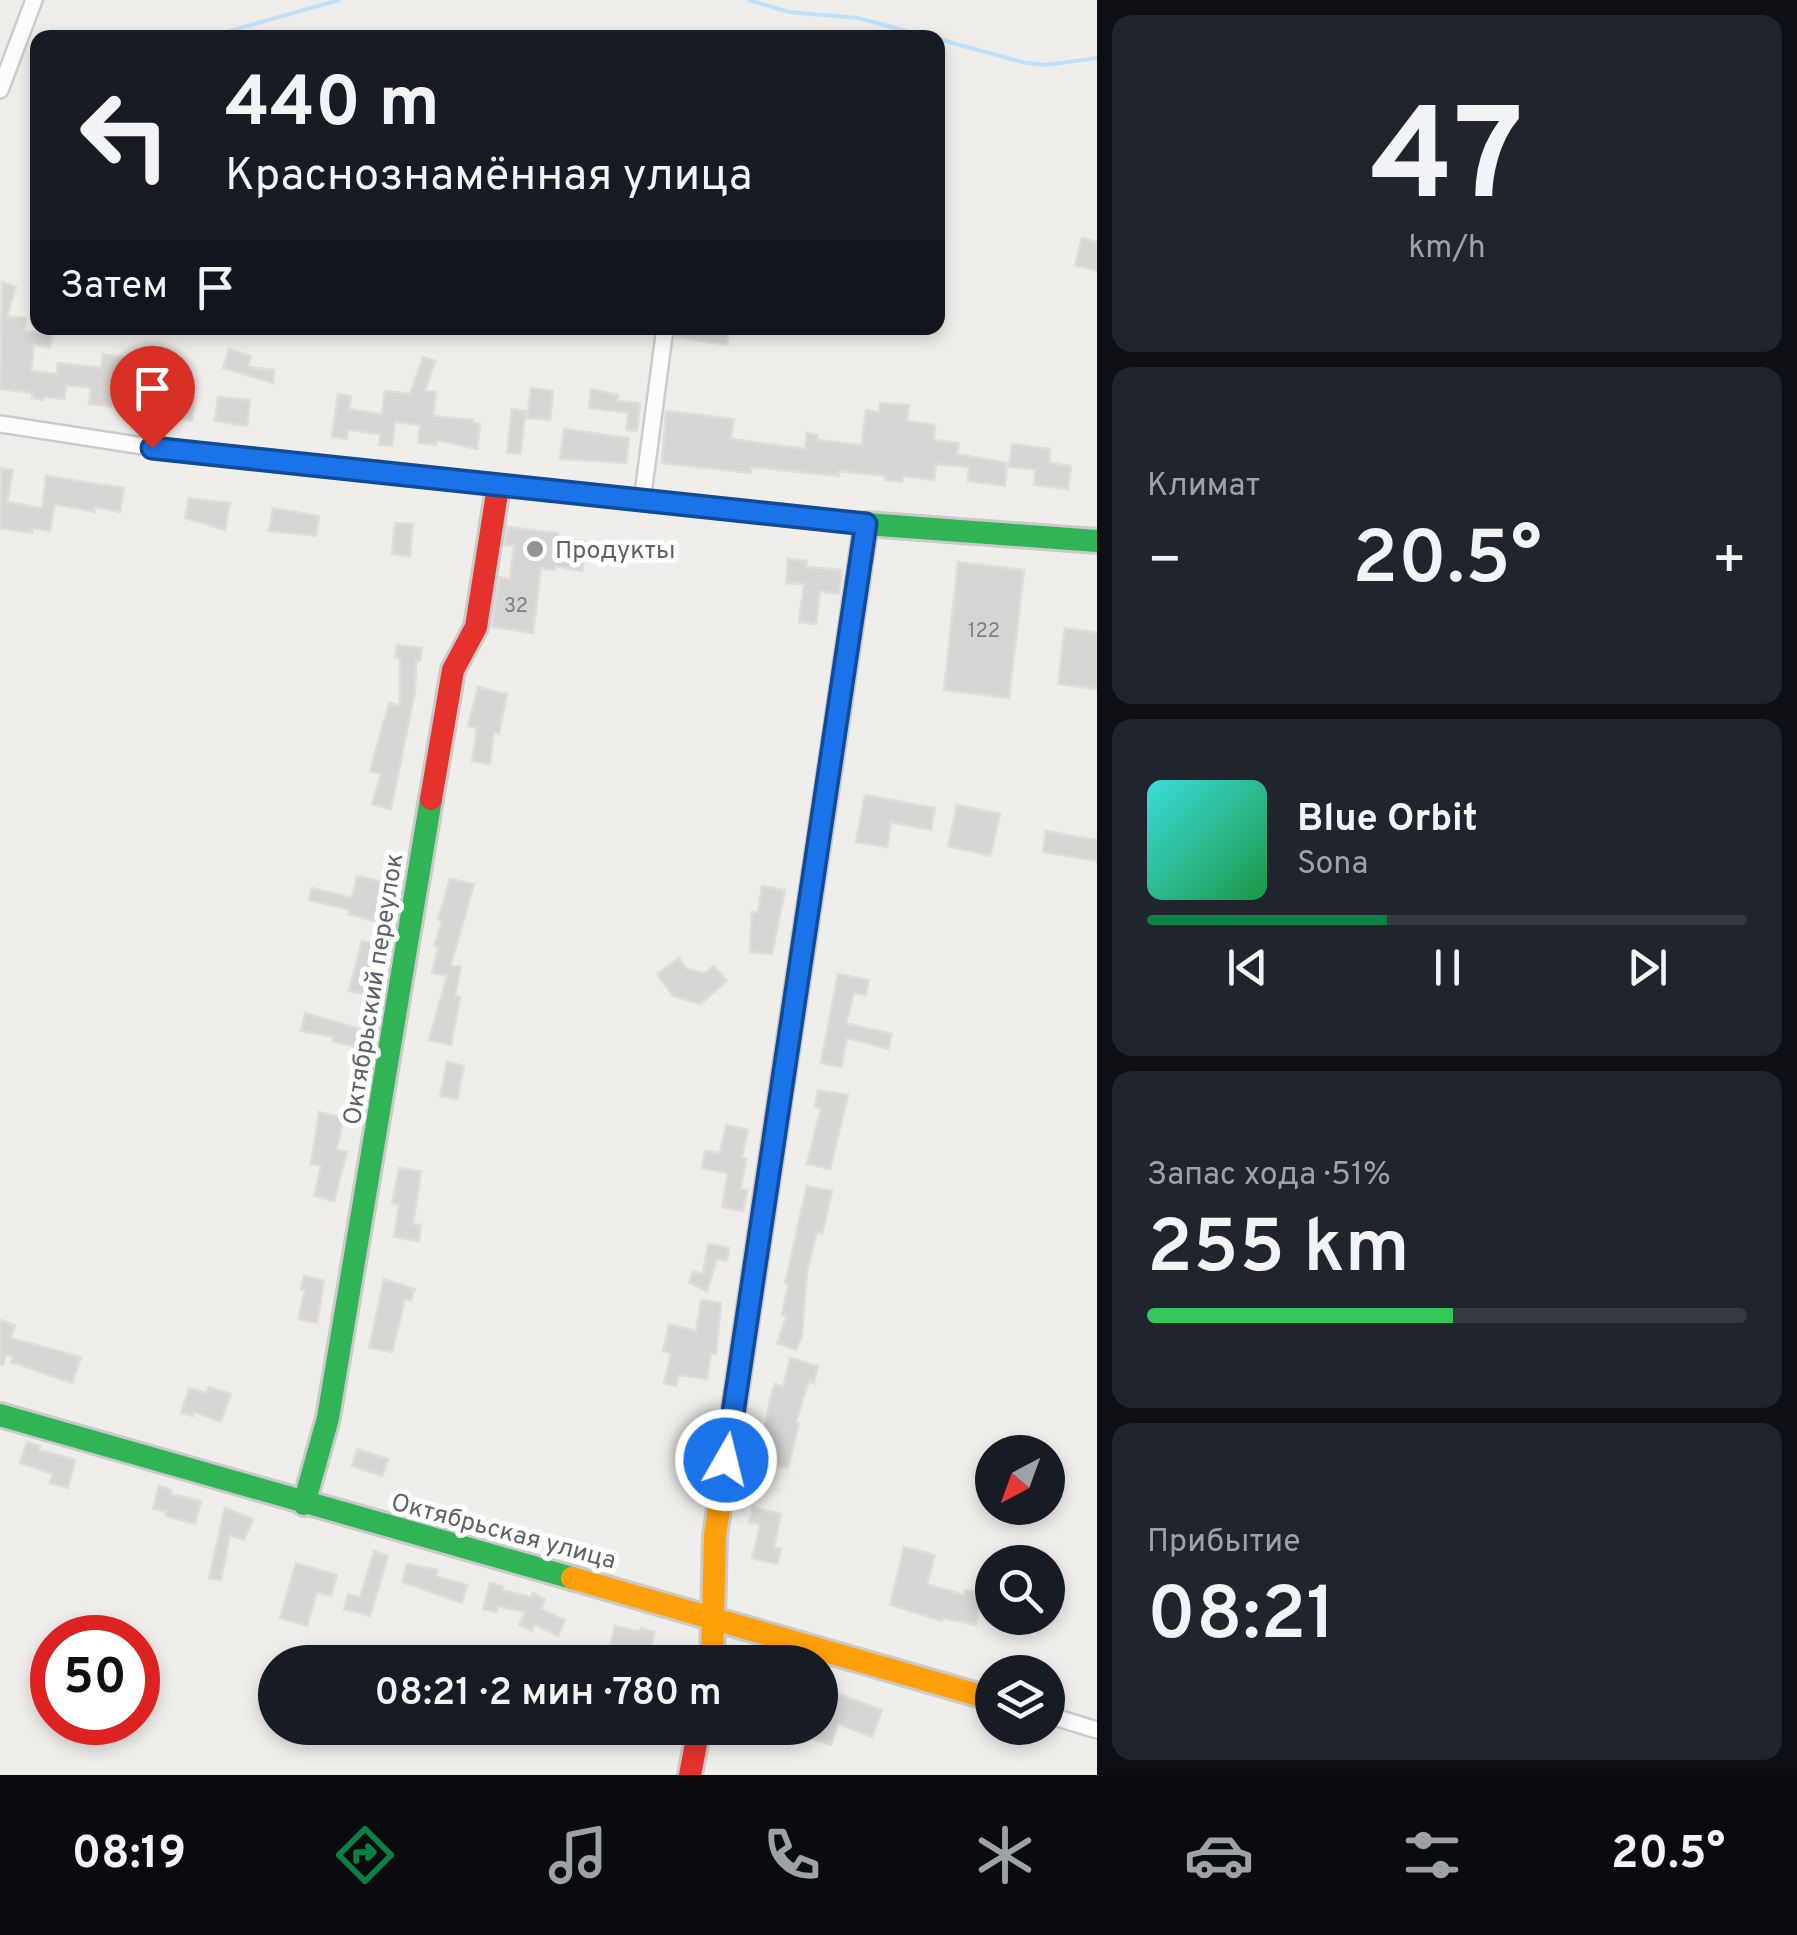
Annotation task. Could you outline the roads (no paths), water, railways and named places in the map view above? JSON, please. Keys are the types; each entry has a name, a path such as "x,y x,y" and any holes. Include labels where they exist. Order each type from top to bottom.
{"street":[{"path":"0,90 34,0"},
{"path":"642,501 664,335"},
{"path":"0,424 182,452 498,487 866,524 1097,541"},
{"name":"Октябрьский переулок","path":"304,1504 328,1418 453,670 476,628 498,487"},
{"path":"713,1645 715,1535 866,524"},
{"name":"Октябрьская улица","path":"0,1415 304,1504 714,1615 975,1694"},
{"path":"1065,1721 1097,1730"},
{"path":"690,1775 696,1745"}],"waterway":[{"path":"233,30 339,0"},
{"path":"749,0 789,12 858,18 902,30"},
{"path":"945,41 1046,65 1097,58"}],"place":[{"name":"Продукты","path":"535,549"}]}
